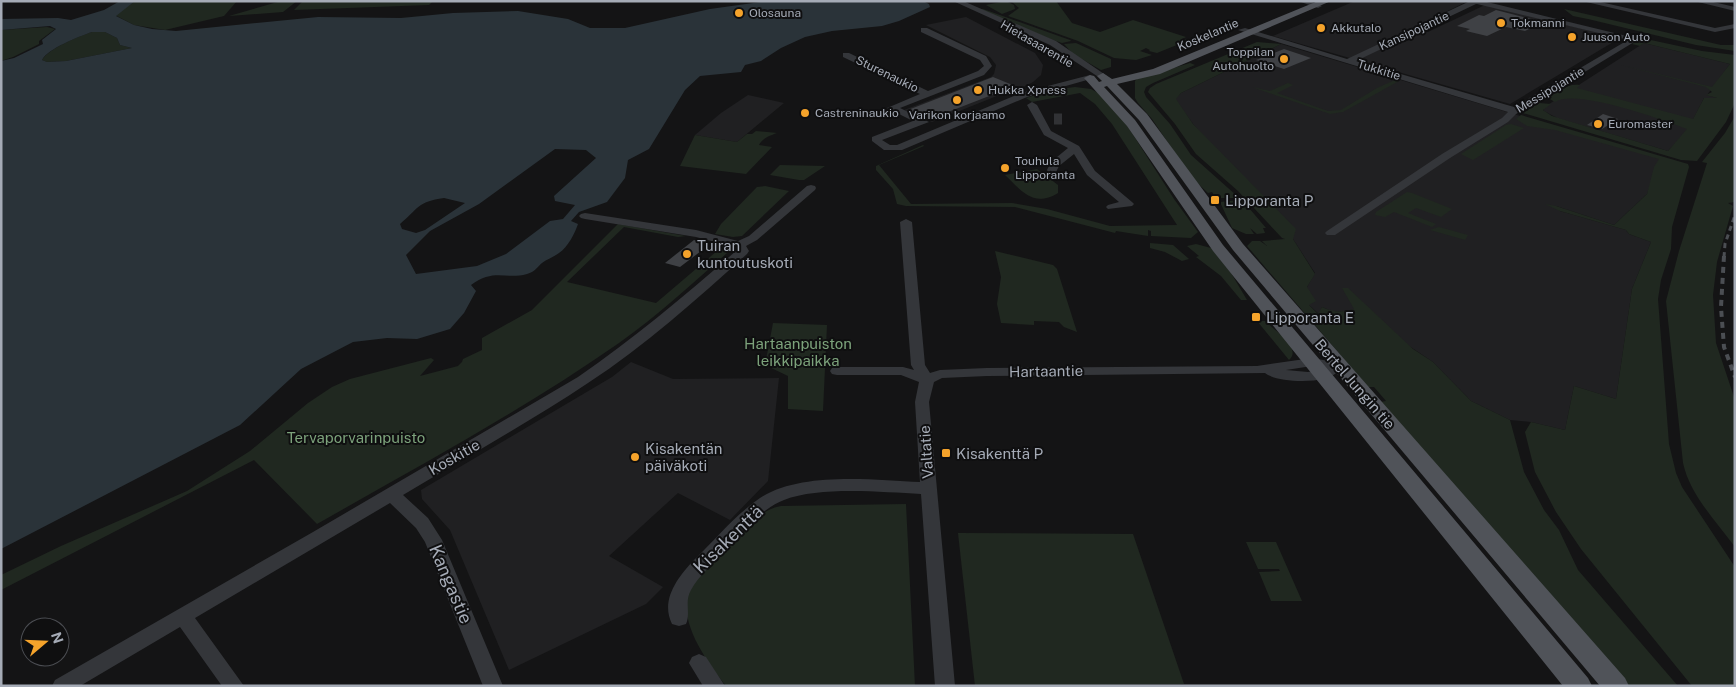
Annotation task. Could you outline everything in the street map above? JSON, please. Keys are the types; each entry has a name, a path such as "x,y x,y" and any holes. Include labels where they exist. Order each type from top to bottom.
{"main road":[{"name":"Koskelantie","path":"1100,80 1135,78 1156,72 1314,3"},
{"name":"Koskelantie","path":"1100,80 1147,67 1247,31"},
{"path":"1135,78 1130,83 1130,91 1143,117"},
{"name":"Bertel Jungin tie","path":"1100,80 1143,117 1325,368 1579,686"},
{"name":"Bertel Jungin tie","path":"1100,80 1218,248 1325,368 1616,686"}],"street":[{"name":"Hietasaarentie","path":"956,1 1053,43 1100,80"},
{"path":"1585,1 1715,30 1735,26"},
{"path":"1697,1 1735,9"},
{"name":"Kansipojantie","path":"1349,61 1476,2"},
{"name":"Messipojantie","path":"1331,233 1432,165 1505,120 1516,110 1636,39 1476,2"},
{"name":"Hietasaarentie","path":"982,12 1042,44 1100,80"},
{"path":"924,30 983,58 988,66 981,73 892,108 941,129"},
{"name":"Tukkitie","path":"1247,31 1516,110"},
{"name":"Sturenaukio","path":"846,55 927,94"},
{"path":"921,121 876,138 876,141 891,149 898,148 1024,95 1100,80"},
{"path":"1032,105 1047,133 1075,148 1091,174 1128,204 1112,206"},
{"path":"1040,120 1054,119"},
{"path":"1052,170 1054,164 1075,148"},
{"name":"Koskitie","path":"62,686 515,422 583,380 624,352 738,256 743,251 740,245 753,238 811,188"},
{"path":"585,216 696,234 740,245"},
{"path":"906,222 918,365 927,380"},
{"name":"Hartaantie","path":"927,380 940,374 987,372 1257,370 1295,376 1325,368"},
{"path":"838,372 903,371 927,380"},
{"name":"Valtatie","path":"927,380 922,402 945,686"},
{"name":"Kisakenttä","path":"679,618 677,604 687,580 752,514 777,496 814,488 929,488"},
{"name":"Kangastie","path":"391,494 422,523 433,540 493,686"},
{"path":"182,616 234,686"},
{"path":"699,663 715,686"}],"shaded area":[{"path":"120,1 135,1 116,16 134,25 176,31 318,17 401,18 453,13 518,11 568,19 590,28 625,28 710,9 767,1 923,1 929,4 930,7 899,21 882,26 832,31 805,37 781,48 761,61 745,65 741,72 700,76 685,90 649,149 628,160 625,178 607,202 579,212 571,221 578,224 571,240 565,247 530,273 487,277 471,285 476,291 464,313 450,329 417,339 387,338 353,342 301,369 240,425 1,549 1,61 14,58 43,44 42,40 56,29 50,26 1,30 1,19 58,18 71,20 104,10","holes":["92,32 105,32 117,38 120,45 132,48 66,61 47,62 42,60 57,47","555,149 586,150 596,158 554,196 555,201 575,205 563,219 550,221 506,254 477,266 416,274 406,255 430,231 479,204","444,198 465,203 425,230 416,233 402,229 400,224 415,210 428,202"]},
{"path":"1355,1 1466,2 1413,28 1428,32 1485,5 1620,38 1510,104 1273,36"},
{"path":"966,17 1035,53 1043,65 1041,75 1033,82 1021,88 1019,87 932,122 904,110 991,77 994,74 996,65 990,57 926,25"},
{"path":"1644,43 1730,64 1707,95 1717,98 1715,100 1704,98 1687,131 1668,151 1557,118 1544,111 1543,108"},
{"path":"1281,44 1660,158 1647,194 1614,225 1556,206 1560,211 1626,230 1629,234 1651,242 1632,289 1616,399 1574,386 1565,430 1531,422 1510,420 1471,401 1433,362 1354,309 1344,312 1332,311 1322,307 1319,314 1309,305 1307,287 1315,273 1293,239 1193,124 1175,99 1181,93"},
{"path":"748,95 784,103 737,142 695,135 721,113"},
{"path":"631,362 673,379 779,378 768,481 730,520 678,493 609,556 663,587 646,604 509,670 450,530 422,499 421,490 612,377"}],"green space":[{"path":"135,1 237,1 224,16 165,30 134,25 115,15"},
{"path":"281,1 297,1 283,12 229,16"},
{"path":"303,1 433,1 429,5 294,10"},
{"path":"1006,1 1014,5 1015,9 1002,14 986,5"},
{"path":"1011,1 1056,1 1072,23 1100,32 1133,20 1186,37 1182,39 1189,40 1157,53 1146,48 1140,51 1152,55 1136,60 1114,58 1078,41 1008,16 1019,8"},
{"path":"983,9 1071,41 1062,43 1053,40 980,10"},
{"path":"1564,9 1721,45 1735,45 1735,51 1696,45 1573,16"},
{"path":"47,27 55,29 39,41 39,44 1,61 1,30"},
{"path":"92,32 105,32 117,38 120,45 132,48 66,61 47,62 42,60 57,47"},
{"path":"1646,39 1702,51 1735,55 1735,103 1726,122 1697,161 1681,160 1523,113 1539,103 1551,104 1543,110 1552,116 1668,151 1687,129 1600,102 1566,99 1555,102 1548,98 1567,86 1580,85 1577,88 1693,119 1704,98 1717,98 1706,95 1712,92 1706,87 1621,65 1712,87 1730,64 1644,43 1640,46 1632,44"},
{"path":"1257,42 1281,44 1181,93 1176,99 1193,124 1296,229 1293,239 1315,274 1307,287 1316,301 1309,305 1318,314 1322,307 1338,311 1354,309 1342,288 1348,288 1413,349 1433,362 1471,401 1510,420 1524,472 1544,510 1559,530 1578,570 1678,686 1629,686 1381,402 1386,401 1374,387 1368,387 1247,246 1252,241 1260,241 1267,246 1262,241 1285,239 1238,191 1196,154 1175,124 1148,92 1156,84"},
{"path":"1076,43 1111,59 1111,67 1101,70 1073,54 1064,44"},
{"path":"1190,63 1195,65 1153,83 1146,87 1144,92 1146,97 1170,124 1191,155 1237,196 1236,198 1216,198 1212,192 1208,193 1192,178 1152,119 1135,98 1135,81 1137,79"},
{"path":"1395,80 1399,81 1343,112 1330,114 1252,87 1270,91 1288,83 1293,85 1277,93 1328,111 1341,110 1377,88"},
{"path":"1075,87 1091,89 1100,94 1123,119 1174,199 1198,232 1191,238 1151,236 1151,231 1148,230 1148,236 1116,231 1115,233 1015,207 906,206 897,204 893,189 876,170 876,166 923,145 879,165 911,204 1012,203 1047,209 1110,226 1177,225 1112,124 1095,104 1080,93 1032,102 1026,98 1052,90"},
{"path":"1521,115 1688,164 1689,167 1672,227 1671,249 1661,280 1658,299 1669,444 1676,473 1682,487 1735,567 1735,686 1692,686 1581,549 1556,512 1535,472 1525,432 1531,422 1565,430 1574,386 1616,399 1632,289 1651,242 1629,234 1626,230 1560,211 1545,204 1614,225 1647,194 1654,167 1659,159 1555,130 1527,126 1516,119"},
{"path":"1735,116 1735,202 1728,203 1733,206 1717,262 1713,295 1716,343 1735,400 1735,547 1698,497 1686,475 1683,463 1666,301 1679,251 1707,163 1702,162 1725,133"},
{"path":"1511,124 1524,128 1473,160 1461,154 1506,125"},
{"path":"756,131 777,133 761,142 759,145 772,147 746,174 680,166 695,135 737,142 747,134 752,134"},
{"path":"780,165 825,166 804,180 799,180 770,175"},
{"path":"1037,169 1058,185 1058,193 1042,199 1028,196 1005,175"},
{"path":"765,186 789,191 742,236 733,237 715,234 721,224 757,187"},
{"path":"1407,192 1452,209 1441,217 1416,208 1408,213 1436,224 1432,227 1394,212 1385,217 1375,215 1376,212"},
{"path":"1243,201 1266,228 1263,228 1265,233 1257,234 1250,228 1254,234 1246,234 1232,228 1220,202"},
{"name":"Tervaporvarinpuisto","path":"618,224 686,236 678,237 624,227 567,282 656,303 717,251 714,249 719,244 727,249 727,253 647,322 583,368 470,437 317,524 254,460 1,590 1,575 61,546 187,491 250,451 308,403 332,387 350,379 431,358 434,360 420,376 458,366 463,359 482,350 482,338 532,310"},
{"path":"1439,227 1468,235 1465,240 1430,230"},
{"path":"1150,243 1173,245 1189,259 1182,261 1165,252 1150,248"},
{"path":"1196,244 1211,248 1231,273 1247,300 1241,300 1221,276 1196,257 1199,256 1187,246"},
{"path":"995,251 1053,265 1057,269 1077,332 1064,327 1059,322 1034,321 1034,325 1001,323 997,304 1001,277"},
{"path":"1257,321 1265,321 1290,344 1292,355 1289,360"},
{"name":"Hartaanpuiston leikkipaikka","path":"773,323 827,325 823,411 788,409 788,376 765,365"},
{"path":"906,504 915,686 726,686 701,651 689,623 688,596 694,583 708,567 755,520 774,508 781,506"},
{"path":"958,533 1133,534 1184,684 975,686"},
{"path":"1246,542 1276,542 1302,601 1271,601 1259,572 1280,571 1279,569 1258,569"}],"building":[{"name":"Tokmanni","path":"1496,10 1543,22 1525,31 1506,27 1487,36 1466,31 1470,29 1457,26 1479,15 1484,16"},
{"name":"Toppilan Autohuolto","path":"1284,49 1311,58 1284,69 1256,60"},
{"name":"Varikon korjaamo","path":"993,77 1015,86 930,119 908,110"},
{"path":"1603,114 1618,119 1602,129 1587,125"},
{"name":"Tuiran kuntoutuskoti","path":"694,240 709,245 680,267 665,263"}],"tunnel":[{"path":"1054,119 1062,119"}],"railway":[{"path":"1724,257 1725,244 1735,215"},
{"path":"1724,256 1721,307 1724,347 1735,377"}],"place":[{"name":"Olosauna","path":"739,13"},
{"name":"Tokmanni","path":"1501,23"},
{"name":"Akkutalo","path":"1321,28"},
{"name":"Juuson Auto","path":"1572,37"},
{"name":"Toppilan Autohuolto","path":"1284,59"},
{"name":"Hukka Xpress","path":"978,90"},
{"name":"Varikon korjaamo","path":"957,100"},
{"name":"Castreninaukio","path":"805,113"},
{"name":"Euromaster","path":"1598,124"},
{"name":"Touhula Lipporanta","path":"1005,168"},
{"name":"Lipporanta P","path":"1215,200"},
{"name":"Tuiran kuntoutuskoti","path":"687,254"},
{"name":"Lipporanta E","path":"1256,317"},
{"name":"Kisakenttä P","path":"946,453"},
{"name":"Kisakentän päiväkoti","path":"635,457"}]}
